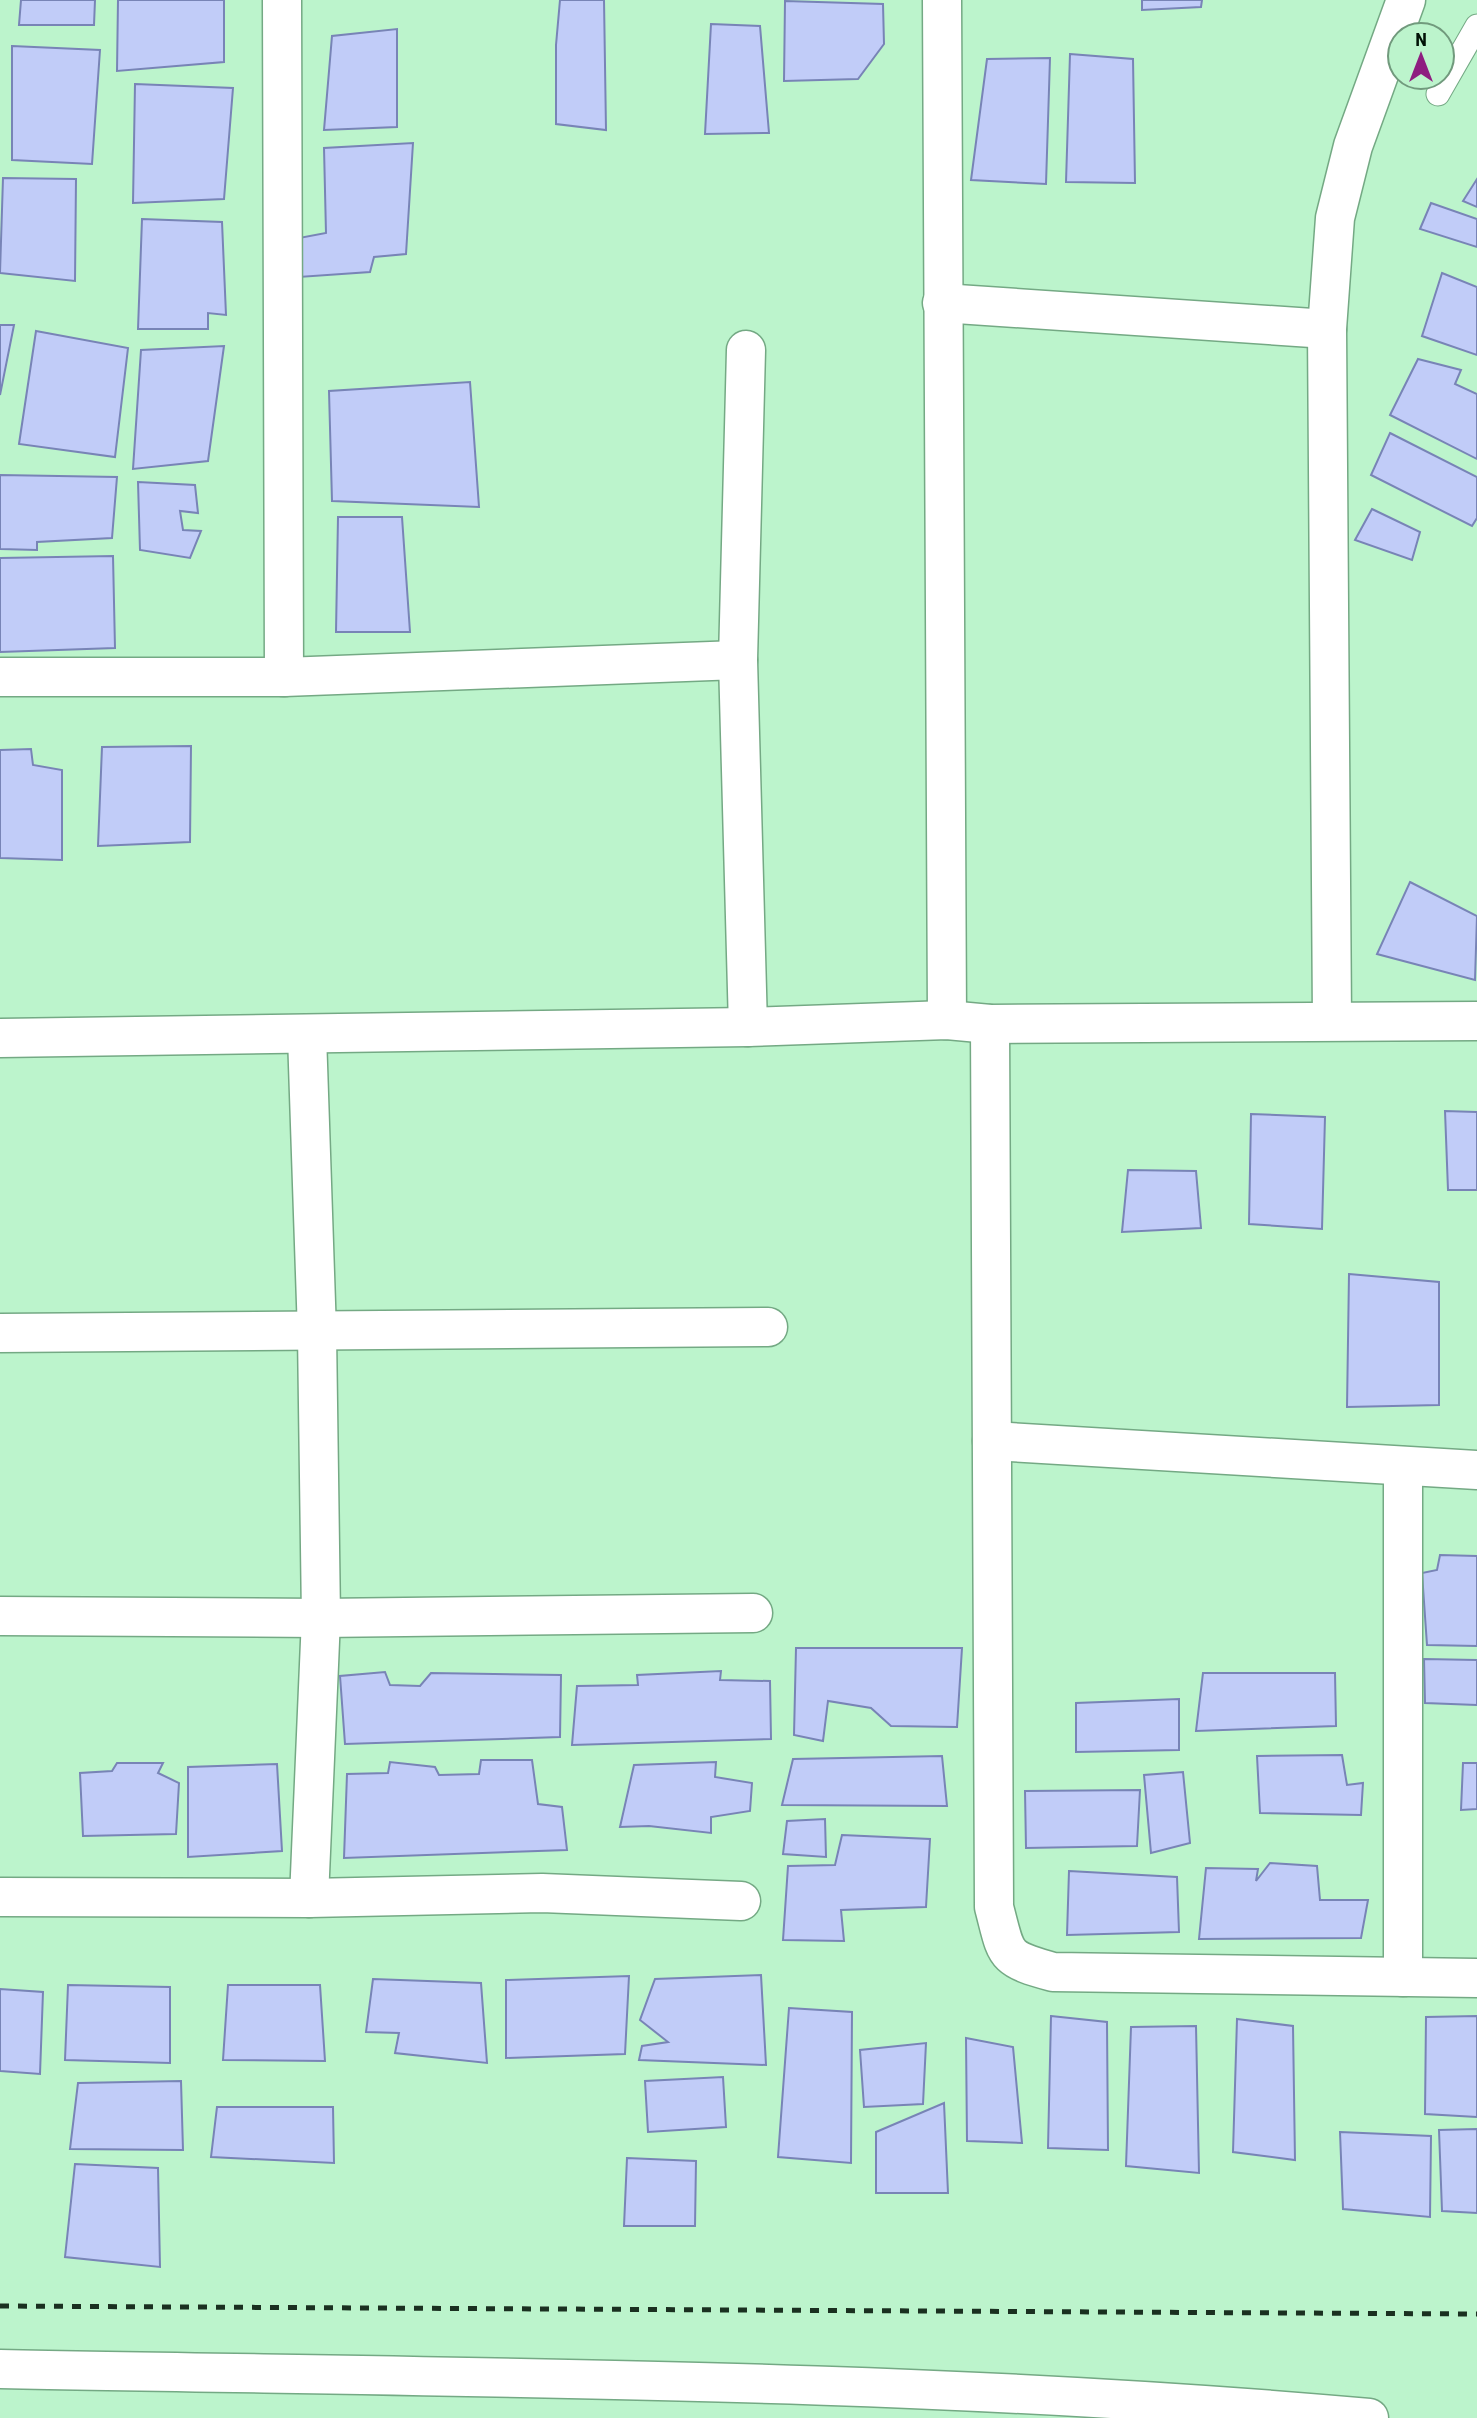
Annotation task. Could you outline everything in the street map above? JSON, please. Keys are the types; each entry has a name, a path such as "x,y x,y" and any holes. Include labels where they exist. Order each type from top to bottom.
{"street":[{"path":"282,0 284,677"},
{"path":"942,0 947,1020"},
{"path":"1332,1020 1328,329 1335,218 1353,146 1406,0"},
{"path":"942,303 1328,329"},
{"path":"746,350 738,660 748,1027"},
{"path":"0,677 284,677 738,660"},
{"path":"0,1038 748,1027 947,1020 990,1024 1477,1021"},
{"path":"990,1024 994,1907 1006,1952 1020,1963 1053,1972 1477,1978"},
{"path":"307,1035 317,1332 321,1618 309,1898"},
{"path":"0,1333 768,1327"},
{"path":"992,1441 1477,1470"},
{"path":"1403,1466 1403,1977"},
{"path":"0,1616 321,1618 753,1613"},
{"path":"0,1897 309,1898 542,1893 741,1901"},
{"path":"0,2369 415,2374 693,2381 1008,2393 1369,2418"}],"lane":[{"path":"1438,94 1477,26"}],"building":[{"path":"21,0 95,0 94,25 19,25"},
{"path":"118,0 224,0 224,62 117,71"},
{"path":"560,0 604,0 606,130 556,124 556,45"},
{"path":"1142,0 1202,0 1201,7 1142,10"},
{"path":"785,1 883,4 884,44 858,79 784,81"},
{"path":"711,24 760,26 769,133 705,134"},
{"path":"397,29 397,127 324,130 332,36"},
{"path":"12,46 100,50 92,164 12,160"},
{"path":"1070,54 1133,59 1135,183 1066,182"},
{"path":"1050,58 1046,184 971,180 987,59"},
{"path":"135,84 233,88 224,199 133,203"},
{"path":"413,143 406,254 374,257 370,272 299,277 299,238 326,233 324,148"},
{"path":"3,178 76,179 75,281 0,273"},
{"path":"1477,179 1477,207 1463,201"},
{"path":"1431,203 1477,219 1477,247 1420,229"},
{"path":"142,219 222,222 226,315 208,313 208,329 138,329"},
{"path":"1442,273 1477,287 1477,355 1422,336"},
{"path":"0,325 14,325 0,395"},
{"path":"36,331 128,348 115,457 19,444"},
{"path":"224,346 208,461 133,469 141,350"},
{"path":"1418,359 1461,370 1455,384 1477,394 1477,459 1390,415"},
{"path":"470,382 479,507 332,501 329,391"},
{"path":"1390,433 1477,477 1477,518 1472,526 1371,475"},
{"path":"0,475 117,477 112,538 37,542 37,550 0,549"},
{"path":"138,482 195,485 198,513 180,511 183,530 201,531 190,558 140,550"},
{"path":"1372,509 1420,532 1412,560 1355,540"},
{"path":"338,517 402,517 410,632 336,632"},
{"path":"113,556 115,648 0,652 0,558"},
{"path":"191,746 190,842 98,846 102,747"},
{"path":"31,749 33,765 62,770 62,860 0,858 0,750"},
{"path":"1410,882 1477,916 1475,980 1377,954"},
{"path":"1445,1111 1477,1112 1477,1190 1448,1190"},
{"path":"1251,1114 1325,1117 1322,1229 1249,1224"},
{"path":"1128,1170 1196,1171 1201,1228 1122,1232"},
{"path":"1349,1274 1439,1282 1439,1405 1347,1407"},
{"path":"1440,1555 1477,1556 1477,1646 1427,1645 1422,1573 1437,1570"},
{"path":"796,1648 962,1648 957,1727 891,1726 871,1708 828,1701 823,1741 794,1735"},
{"path":"1424,1659 1477,1660 1477,1705 1425,1703"},
{"path":"721,1671 720,1680 770,1681 771,1739 572,1745 577,1686 638,1685 637,1675"},
{"path":"385,1672 390,1685 420,1686 431,1673 561,1675 560,1737 345,1744 340,1676"},
{"path":"1203,1673 1335,1673 1336,1726 1196,1731"},
{"path":"1179,1699 1179,1750 1076,1752 1076,1703"},
{"path":"1342,1755 1347,1785 1363,1783 1361,1815 1260,1813 1257,1756"},
{"path":"942,1756 947,1806 782,1805 793,1759"},
{"path":"481,1760 532,1760 538,1804 562,1807 567,1850 344,1858 347,1774 388,1773 390,1762 435,1767 439,1775 479,1774"},
{"path":"716,1762 715,1777 752,1783 750,1811 711,1817 711,1833 649,1826 620,1827 634,1765"},
{"path":"117,1763 163,1763 158,1773 179,1783 176,1834 83,1836 80,1773 112,1771"},
{"path":"1463,1763 1477,1763 1477,1809 1461,1810"},
{"path":"277,1764 282,1851 188,1857 188,1767"},
{"path":"1183,1772 1190,1843 1151,1853 1144,1775"},
{"path":"1140,1790 1137,1846 1026,1848 1025,1791"},
{"path":"825,1819 826,1857 783,1854 787,1821"},
{"path":"842,1835 930,1839 926,1907 841,1910 844,1941 783,1940 788,1866 835,1865"},
{"path":"1270,1863 1317,1866 1320,1900 1368,1900 1361,1938 1199,1939 1206,1868 1258,1869 1256,1881"},
{"path":"1069,1871 1177,1877 1179,1932 1067,1935"},
{"path":"761,1975 766,2065 639,2060 642,2046 668,2042 640,2020 655,1979"},
{"path":"629,1976 625,2054 506,2058 506,1980"},
{"path":"373,1979 481,1983 487,2063 395,2053 399,2033 366,2032"},
{"path":"68,1985 170,1987 170,2063 65,2060"},
{"path":"228,1985 320,1985 325,2061 223,2060"},
{"path":"0,1989 43,1992 40,2074 0,2071"},
{"path":"789,2008 852,2012 851,2163 778,2157"},
{"path":"1051,2016 1107,2022 1108,2150 1048,2148"},
{"path":"1477,2016 1477,2117 1425,2114 1426,2017"},
{"path":"1237,2019 1293,2026 1295,2160 1233,2152"},
{"path":"1196,2026 1199,2173 1126,2166 1131,2027"},
{"path":"966,2038 1013,2047 1022,2143 967,2141"},
{"path":"926,2043 923,2104 864,2107 860,2050"},
{"path":"723,2077 726,2127 648,2132 645,2081"},
{"path":"181,2081 183,2150 70,2149 78,2083"},
{"path":"944,2103 948,2193 876,2193 876,2132"},
{"path":"217,2107 333,2107 334,2163 211,2157"},
{"path":"1477,2129 1477,2213 1442,2211 1439,2130"},
{"path":"1340,2132 1431,2136 1430,2217 1343,2209"},
{"path":"627,2158 696,2161 695,2226 624,2226"},
{"path":"75,2164 158,2168 160,2267 65,2257"}],"railway":[{"path":"0,2306 1477,2314"}]}
